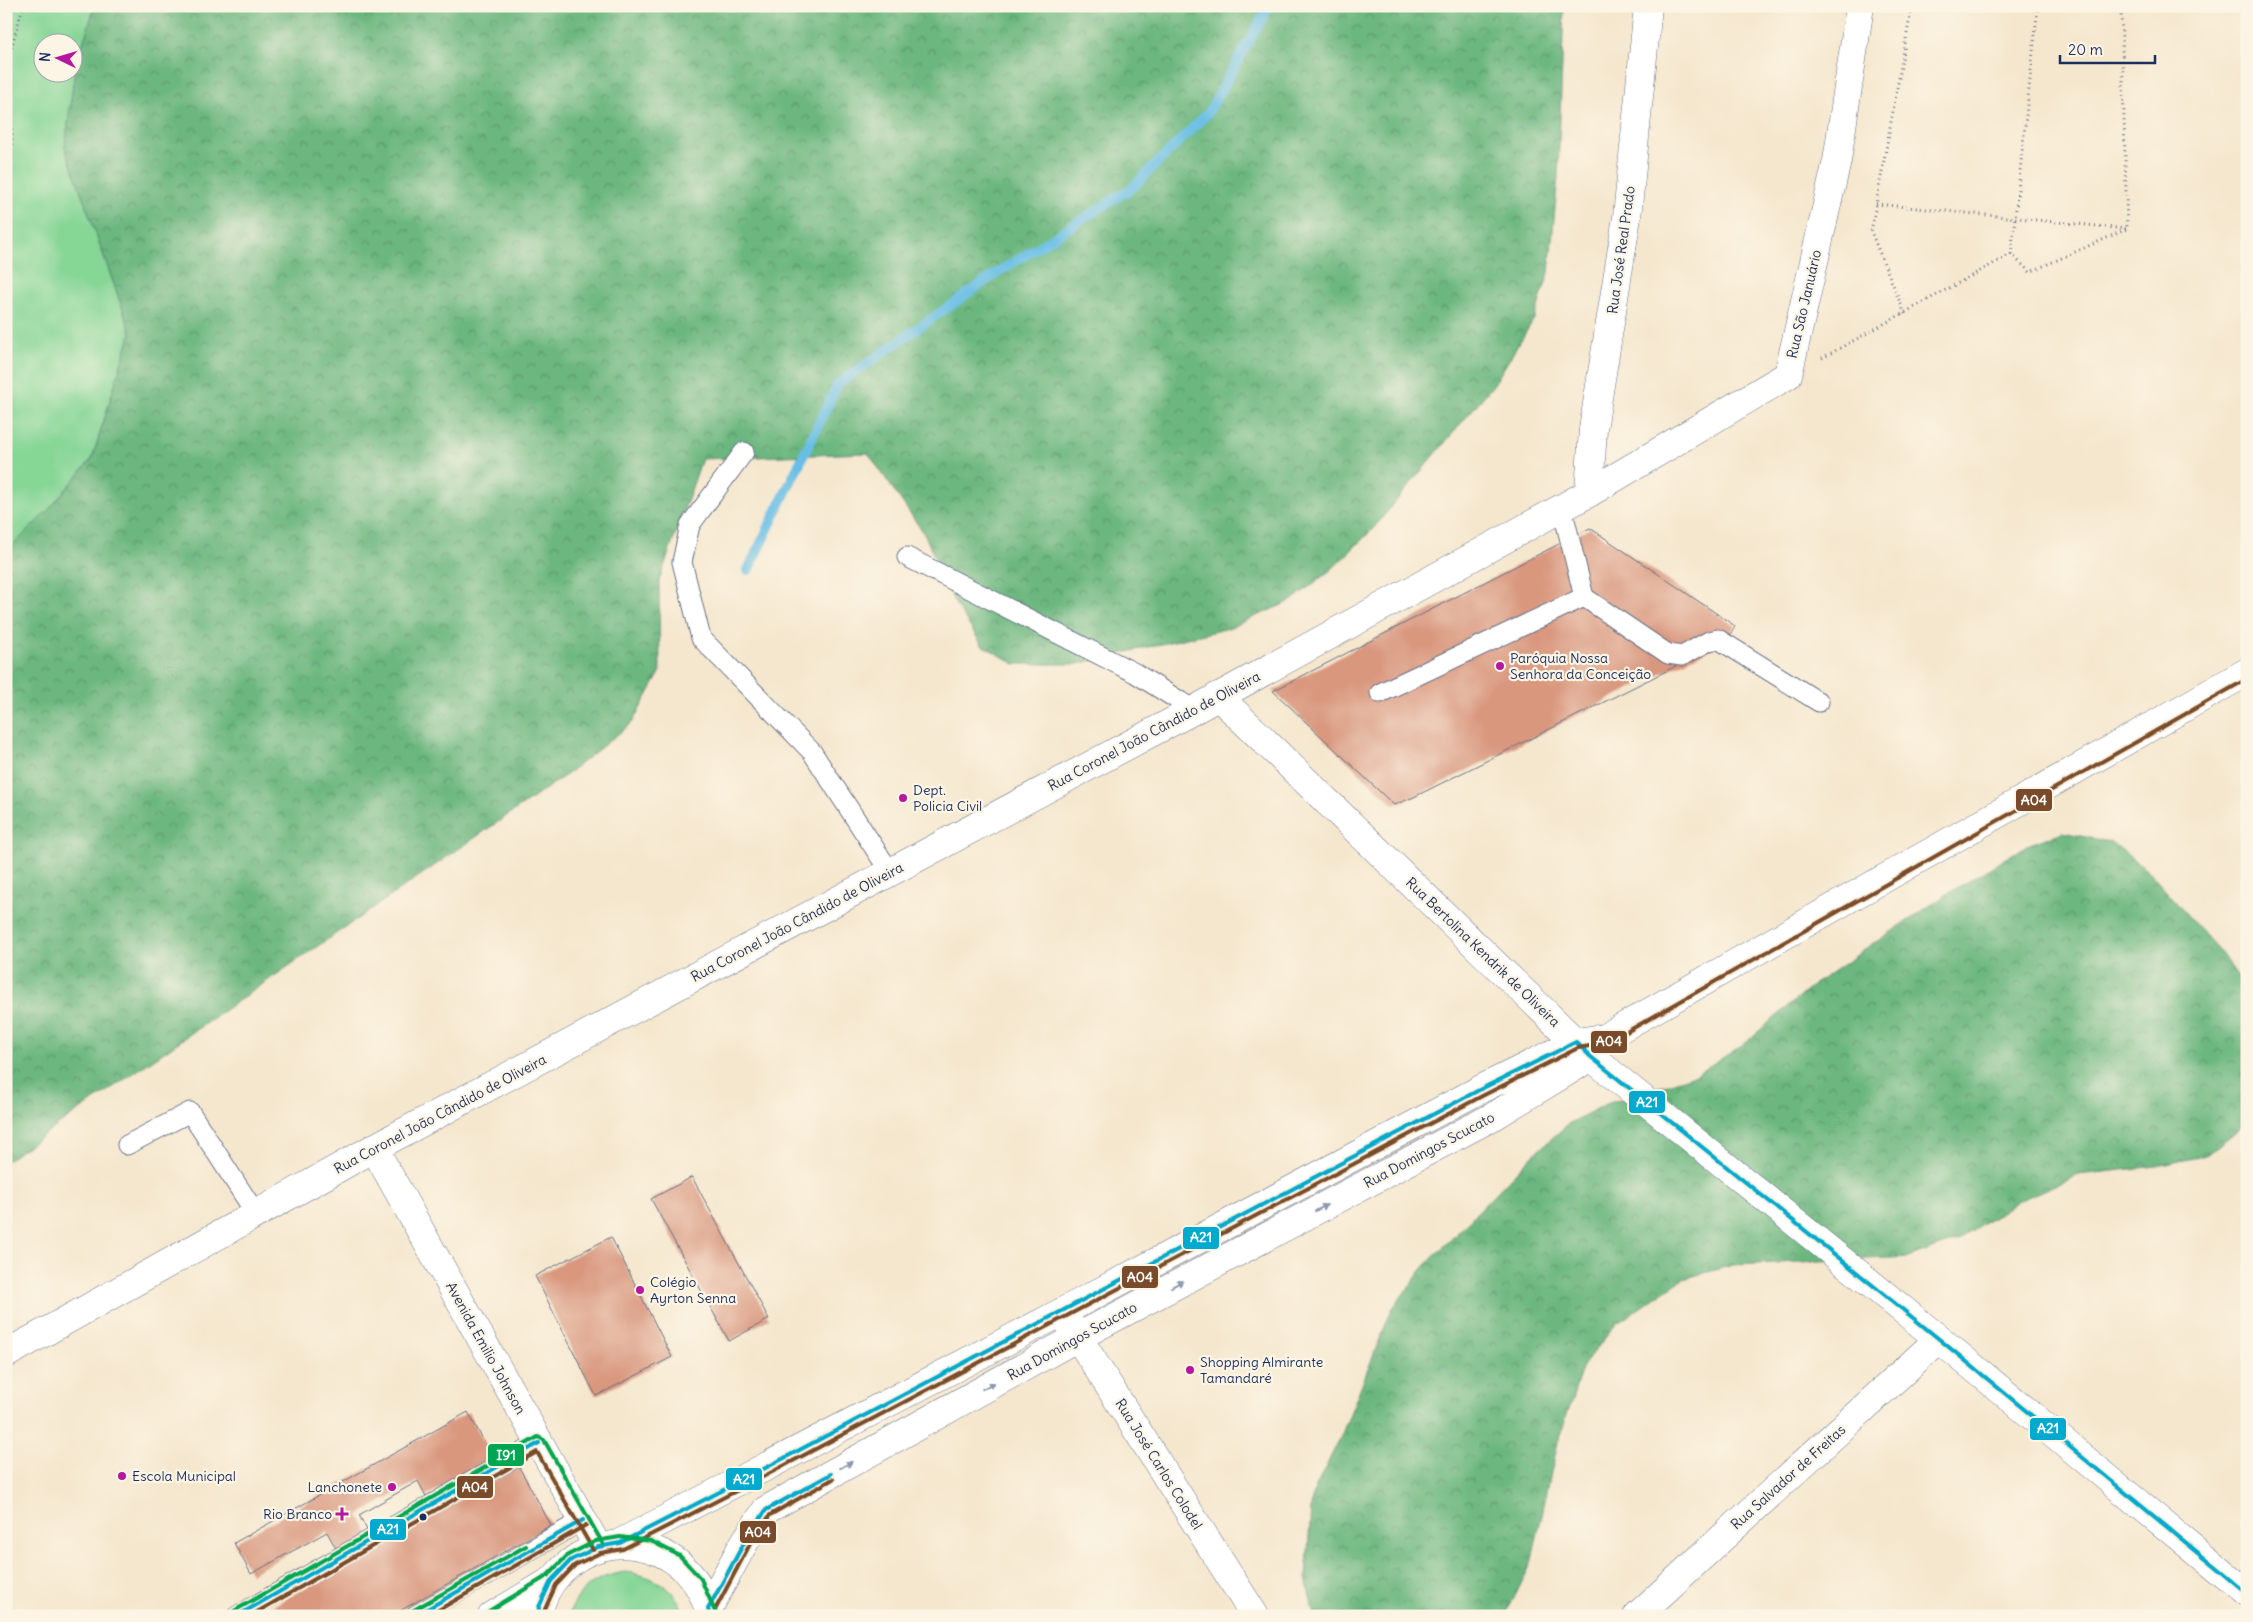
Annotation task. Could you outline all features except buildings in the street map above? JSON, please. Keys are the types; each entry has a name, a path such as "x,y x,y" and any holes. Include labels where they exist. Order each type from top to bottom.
{"street":[{"name":"Rua José Real Prado","path":"1589,493 1593,429 1627,217 1648,6"},
{"name":"Rua São Januário","path":"1589,493 1788,375 1837,161 1860,6"},
{"name":"Rua Coronel João Cândido de Oliveira","path":"6,1354 374,1148 1194,710 1589,493"},
{"name":"Rua Domingos Scucato","path":"709,1612 744,1543 766,1510 1078,1336 1494,1116 1590,1046 2247,672"},
{"name":"Rua Bertolina Kendrik de Oliveira","path":"1218,696 1590,1046 1939,1339 2247,1593"},
{"name":"Rua Domingos Scucato","path":"551,1581 571,1560 609,1545 1062,1312 1481,1089 1590,1046"},
{"name":"Avenida Emilio Johnson","path":"374,1148 583,1520 609,1545"},
{"name":"Rua José Carlos Colodel","path":"1062,1312 1255,1616"},
{"name":"Rua Salvador de Freitas","path":"1636,1616 1939,1339"},
{"path":"609,1545 649,1547 676,1560 696,1582 709,1612"},
{"path":"492,1616 551,1581"},
{"path":"538,1616 539,1607 551,1581"}],"lane":[{"path":"744,452 690,525 682,562 701,638 812,752 890,872"},
{"path":"1562,508 1584,597 1668,654 1682,656 1718,638 1819,702"},
{"path":"907,557 1135,673 1194,710"},
{"path":"1380,693 1584,597"},
{"path":"127,1145 190,1112 256,1214"},
{"path":"237,1616 539,1443"},
{"path":"415,1616 583,1520"}],"path":[{"path":"6,67 23,6"},
{"path":"1905,314 1871,232 1912,6"},
{"path":"2011,254 2017,218 2038,6"},
{"path":"2121,6 2127,229"},
{"path":"6,74 12,133 8,273 6,279"},
{"path":"1876,204 2127,229"},
{"path":"2011,254 2030,272 2127,229"},
{"path":"1788,375 1851,344 2011,254"}],"green space":[{"path":"6,6 95,6 82,47 82,32 32,32 32,82 73,82 65,147 131,332 92,459 50,508 6,552"},
{"path":"95,6 1564,6 1558,176 1549,273 1534,319 1494,384 1371,531 1332,569 1291,601 1229,628 1077,664 1015,664 982,645 955,604 925,535 868,453 702,459 659,581 660,673 632,723 566,775 6,1161 6,552 50,508 92,459 131,332 65,147 73,82 82,82 82,47"},
{"path":"2063,832 2113,843 2150,873 2221,953 2247,991 2247,1124 2207,1155 2157,1166 2078,1175 2018,1201 1960,1239 1911,1257 1733,1265 1683,1279 1616,1324 1583,1366 1558,1442 1531,1564 1505,1616 1314,1616 1306,1578 1312,1495 1341,1436 1392,1309 1423,1268 1530,1158 1568,1124 1606,1104 1695,1075 1741,1046 1816,983 1944,896 2027,845"},
{"path":"625,1572 644,1576 662,1584 676,1597 684,1616 568,1616 578,1598 590,1585 605,1577"}],"waterway":[{"path":"748,570 838,384 1000,271 1132,188 1208,113 1269,6"}],"transit line":[{"name":"A04","path":"544,1616 545,1609 556,1585 575,1565 600,1553 623,1549 742,1488 1484,1095 1578,1048 1607,1043 2247,679"},
{"name":"A21","path":"538,1616 539,1607 551,1581 571,1560 598,1547 620,1543 739,1482 1481,1089 1576,1042 1591,1057 1939,1339 2247,1593"},
{"name":"I91","path":"234,1611 538,1437 544,1440 603,1544"},
{"name":"A21","path":"237,1616 539,1443"},
{"name":"A04","path":"250,1616 537,1452 593,1550"},
{"name":"A21","path":"710,1616 708,1609 744,1543 766,1510 831,1474"},
{"name":"A04","path":"716,1614 715,1610 749,1546 770,1515 833,1479"},
{"name":"A21","path":"415,1616 583,1520"},
{"name":"A04","path":"428,1616 586,1525"},
{"name":"I91","path":"489,1611 547,1576 568,1555 596,1541 620,1537 651,1541 680,1556 701,1579 716,1614"},
{"name":"I91","path":"412,1611 526,1546"}],"place":[{"name":"Paróquia Nossa Senhora da Conceição","path":"1500,666"},
{"name":"Dept. Policia Civil","path":"903,798"},
{"name":"Colégio Ayrton Senna","path":"640,1290"},
{"name":"Shopping Almirante Tamandaré","path":"1190,1370"},
{"name":"Escola Municipal","path":"122,1476"},
{"name":"Lanchonete","path":"392,1487"},
{"name":"Rio Branco","path":"342,1514"}]}
